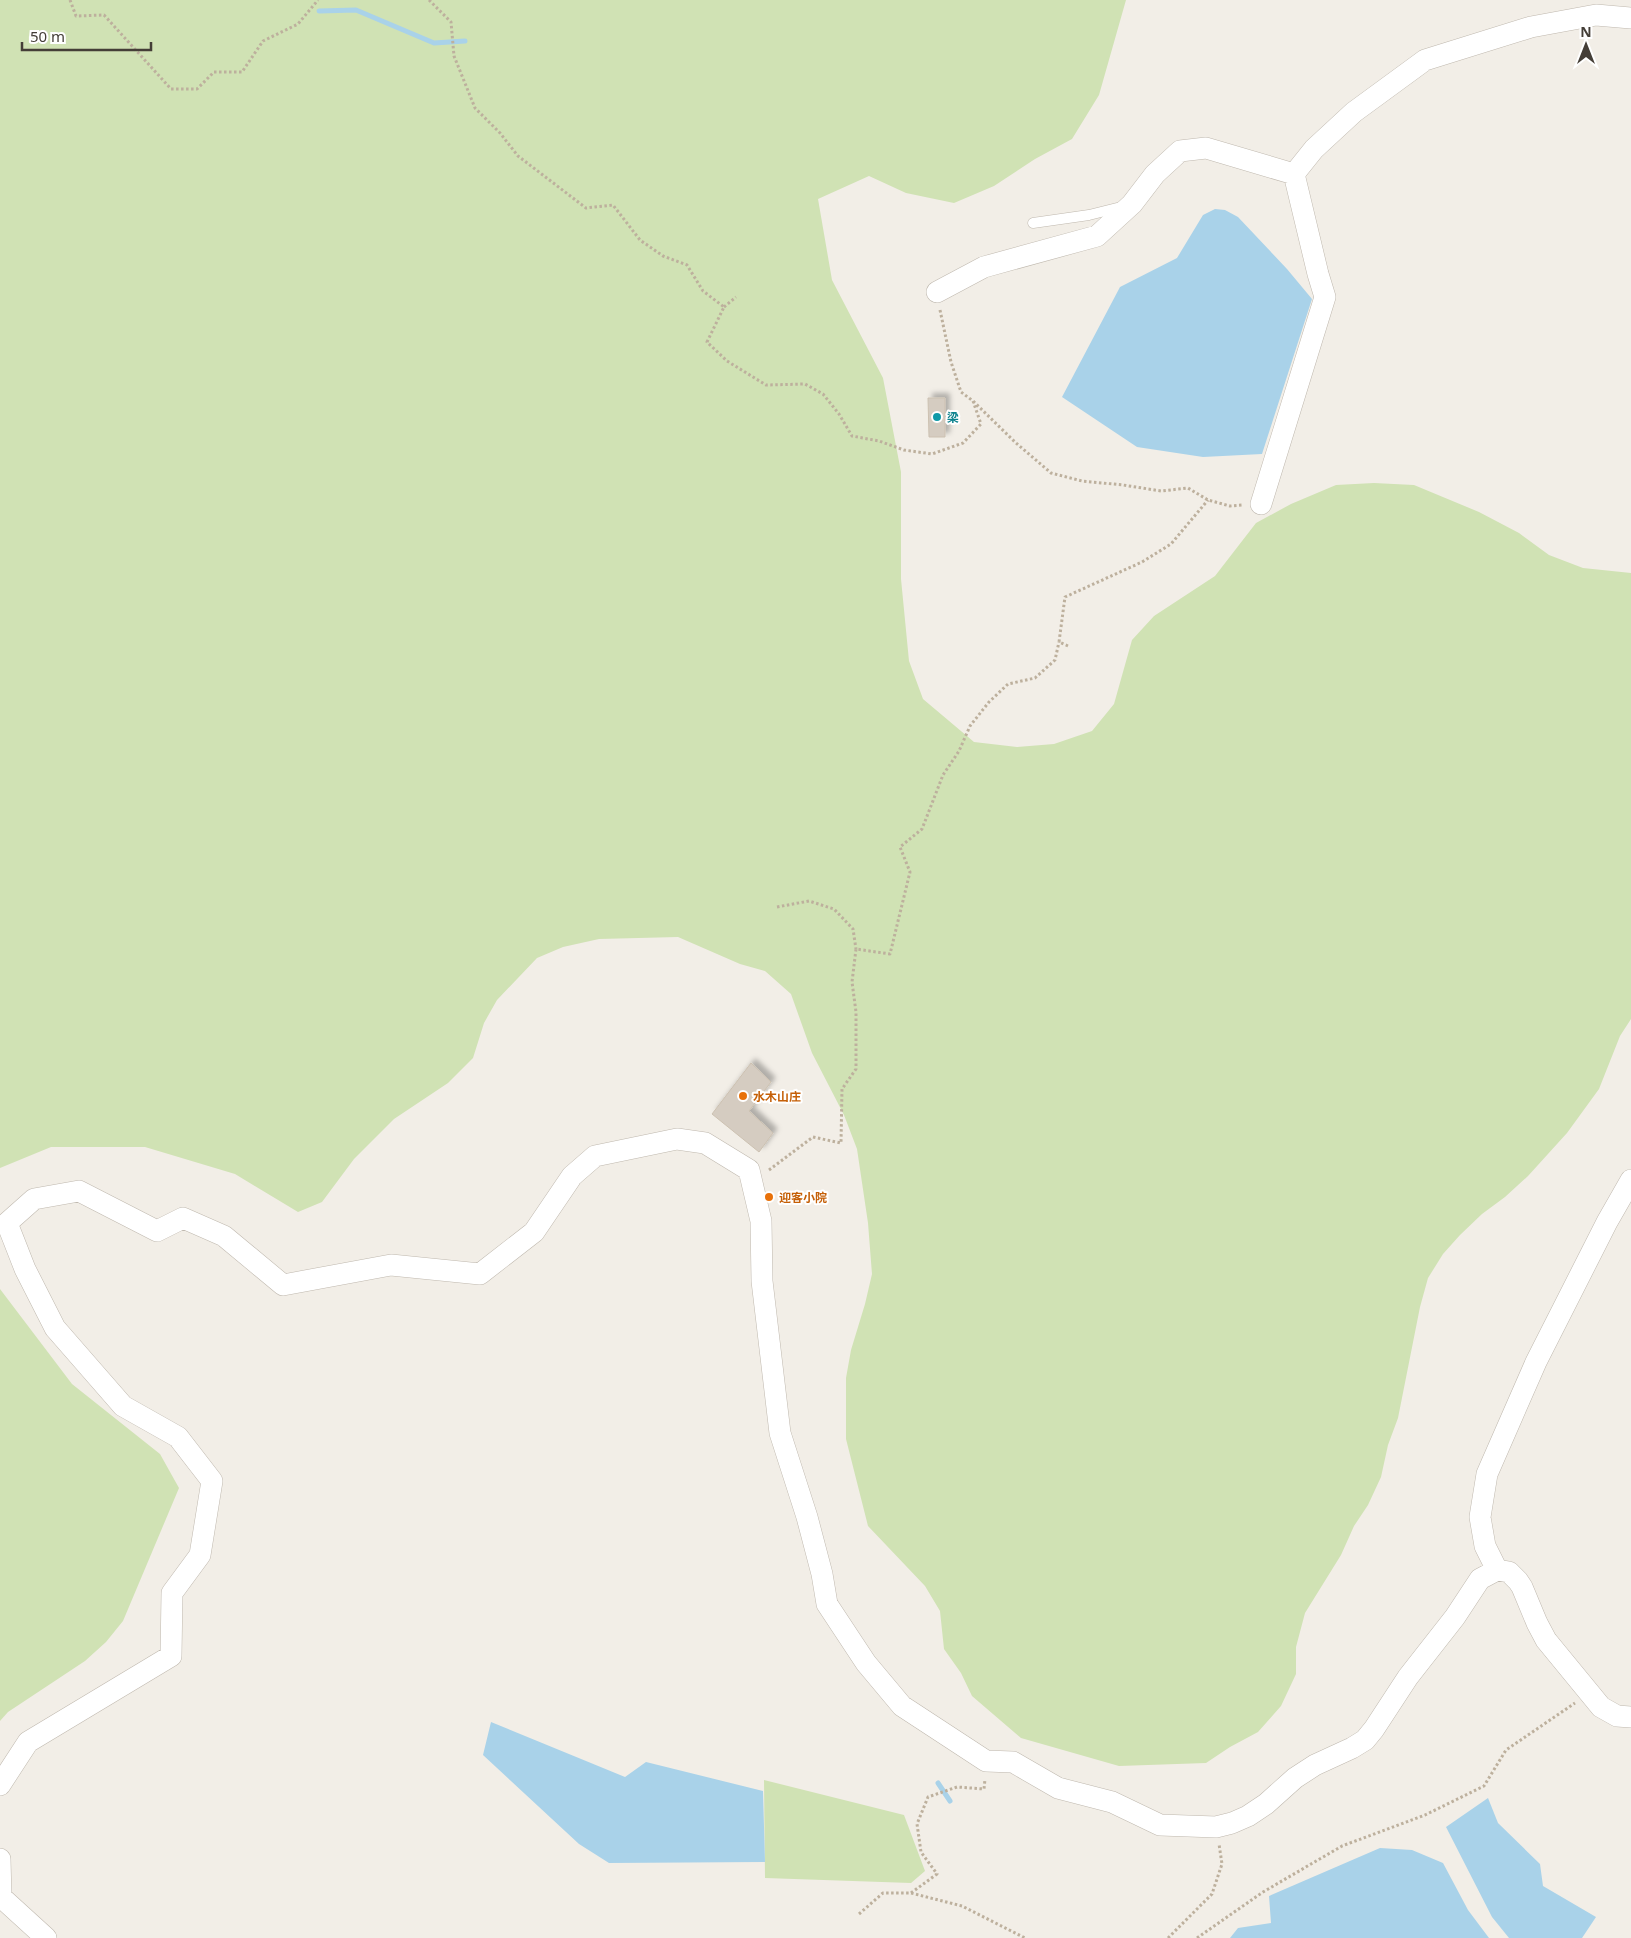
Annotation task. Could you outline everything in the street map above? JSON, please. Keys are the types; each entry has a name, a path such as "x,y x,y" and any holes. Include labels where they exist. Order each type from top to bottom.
{"street":[{"path":"1294,174 1314,149 1354,112 1425,60 1531,27 1596,15 1631,18"},
{"path":"937,292 984,267 1097,236 1132,204 1155,174 1180,151 1206,148 1294,174"},
{"path":"1261,504 1325,297 1294,174"},
{"path":"0,1785 28,1742 171,1656 172,1593 200,1555 212,1481 178,1437 123,1406 55,1328 24,1269 8,1224 34,1199 79,1191 157,1231 183,1218 224,1236 283,1285 392,1265 480,1274 534,1232 572,1176 595,1156 676,1139 705,1143 749,1170 761,1222 762,1281 780,1433 807,1517 828,1604 866,1663 902,1706 986,1761 1014,1762 1058,1788 1112,1802 1160,1825 1216,1826 1232,1823 1248,1816 1315,1765 1365,1740 1408,1677 1455,1616 1480,1579 1497,1570 1508,1572 1522,1587 1546,1640 1589,1694 1601,1707 1609,1712 1617,1716 1631,1718"},
{"path":"1497,1570 1485,1546 1480,1517 1487,1474 1536,1362 1607,1222 1631,1180"},
{"path":"0,1859 2,1897 46,1938"}],"lane":[{"path":"1033,223 1089,215 1132,204"}],"path":[{"path":"70,0 76,16 104,15 171,89 197,90 214,72 242,72 263,41 298,24 318,0"},
{"path":"429,0 451,22 454,56 475,108 500,133 518,156 586,208 613,205 640,240 663,256 687,265 703,291 724,307"},
{"path":"937,292 944,334 961,392 1051,473 1082,480 1123,484 1161,491 1188,488 1208,500 1230,506 1261,504"},
{"path":"736,297 724,307 707,342 727,361 766,385 805,384 823,394 840,414 852,436 879,441 904,450 932,454 963,443 981,424 973,401"},
{"path":"856,949 890,954 910,872 900,847 922,829 943,775 959,751 970,726 989,702 1008,684 1035,678 1055,660 1065,598 1142,562 1171,544 1208,500"},
{"path":"1059,642 1068,646"},
{"path":"749,1170 766,1172 814,1138 840,1143 842,1089 856,1069 856,1012 852,982 856,949 853,929 834,909 810,901 777,907"},
{"path":"1197,1938 1263,1892 1342,1846 1425,1815 1484,1786 1506,1750 1589,1694"},
{"path":"911,1893 937,1874 921,1852 917,1824 928,1797 957,1787 984,1789 986,1761"},
{"path":"1168,1938 1212,1894 1222,1864 1216,1826"},
{"path":"858,1914 883,1893 911,1893 962,1906 1025,1938"}],"green space":[{"path":"0,0 1126,0 1099,95 1072,139 1035,159 994,186 954,203 906,193 869,176 818,199 832,280 883,378 901,472 901,579 909,661 923,699 974,742 1017,747 1054,744 1092,731 1114,704 1132,640 1154,616 1215,576 1256,523 1291,504 1336,485 1374,483 1414,485 1479,512 1519,533 1549,555 1583,568 1631,573 1631,1019 1620,1036 1599,1089 1567,1133 1528,1176 1460,1235 1443,1254 1428,1278 1420,1307 1398,1418 1388,1445 1381,1477 1368,1505 1354,1526 1341,1555 1305,1613 1296,1647 1296,1674 1281,1706 1258,1732 1206,1763 1119,1766 1021,1738 972,1696 961,1673 944,1649 940,1611 925,1586 868,1526 846,1439 846,1378 851,1350 872,1274 868,1223 857,1149 844,1115 812,1053 791,994 765,971 740,964 678,937 599,939 563,947 537,958 497,1000 484,1023 473,1058 448,1083 394,1119 354,1159 322,1202 298,1212 235,1174 145,1147 51,1147 0,1168"},
{"path":"0,1289 72,1384 160,1454 179,1488 123,1621 106,1642 85,1661 8,1712 0,1721"},
{"path":"764,1780 904,1815 925,1871 911,1883 765,1878"}],"water":[{"path":"1215,209 1225,210 1238,217 1287,269 1312,299 1262,454 1203,457 1137,447 1062,397 1120,287 1177,258 1203,215"},
{"path":"491,1722 625,1777 646,1762 763,1791 765,1862 609,1863 579,1844 483,1755"},
{"path":"1488,1798 1498,1823 1540,1864 1543,1886 1596,1917 1582,1938 1509,1938 1492,1917 1446,1827"},
{"path":"1380,1848 1412,1850 1443,1863 1468,1910 1489,1938 1230,1938 1238,1928 1271,1923 1269,1896"}],"building":[{"name":"梁","path":"928,398 945,398 945,437 929,437"},
{"name":"水木山庄","path":"751,1063 771,1082 749,1111 773,1133 759,1152 712,1114"}],"waterway":[{"path":"319,11 356,10 434,43 465,41"},
{"path":"938,1783 950,1801"}],"place":[{"name":"梁","path":"937,417"},
{"name":"水木山庄","path":"743,1096"},
{"name":"迎客小院","path":"769,1197"}]}
